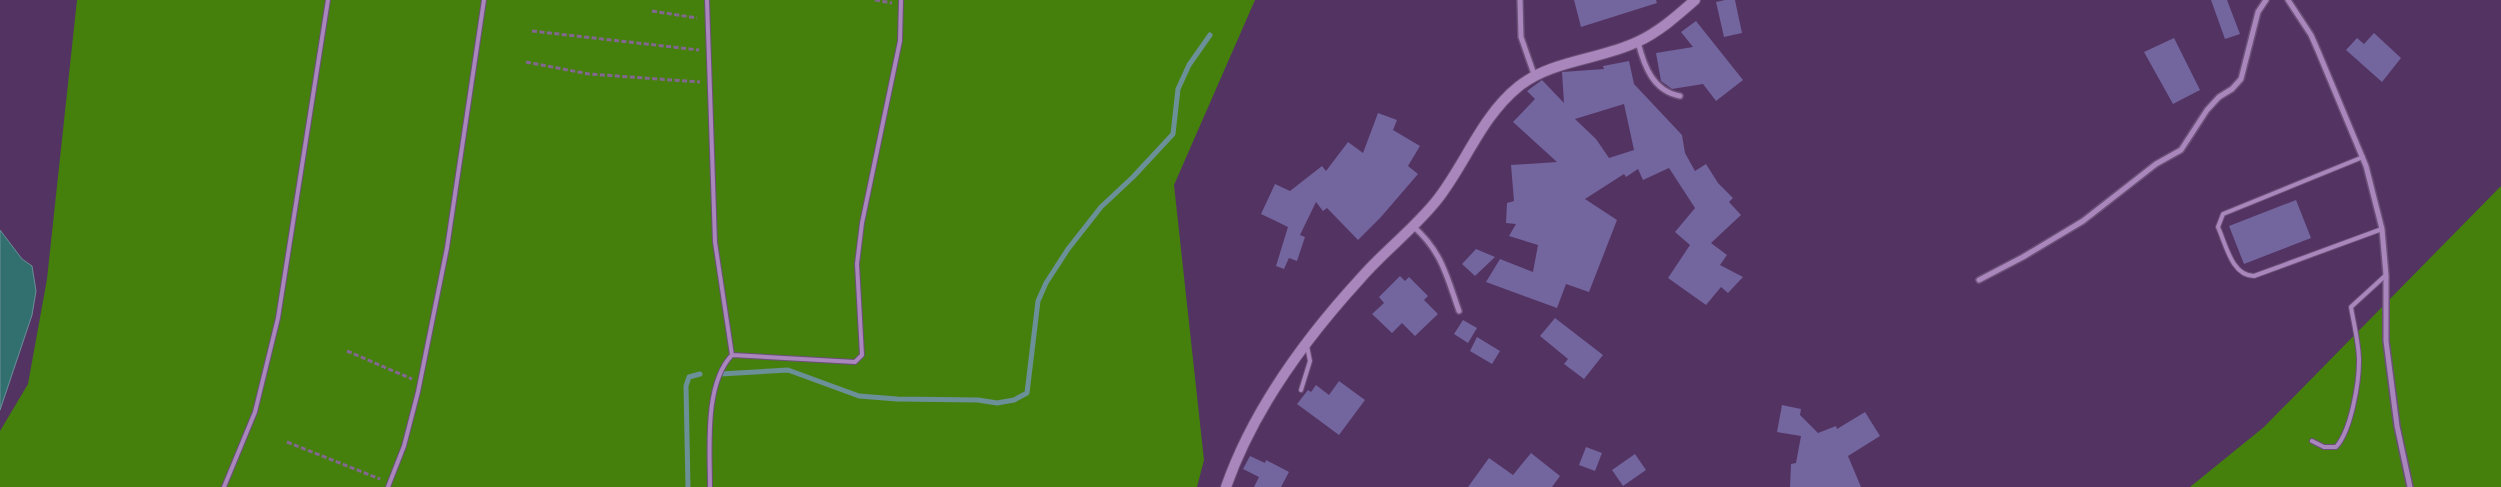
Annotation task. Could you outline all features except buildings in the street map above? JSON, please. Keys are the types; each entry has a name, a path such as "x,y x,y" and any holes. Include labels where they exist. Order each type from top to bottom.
{"main road":[{"path":"1226,487 1248,433 1306,343 1360,278 1414,227 1459,169 1485,124 1518,87 1552,69 1597,57 1638,42 1671,21 1695,0"}],"street":[{"path":"1520,0 1521,37 1535,78"},
{"path":"1979,280 2023,257 2082,221 2156,164 2181,150 2207,110 2219,97 2232,89 2241,78 2258,12 2266,0"},
{"path":"2288,0 2311,34 2373,189 2382,229 2386,275 2386,341 2397,426 2410,487"},
{"path":"1638,42 1647,70 1657,84 1667,94 1680,96"},
{"path":"1414,227 1430,241 1440,257 1460,311"}],"lane":[{"path":"224,487 255,412 278,318 328,0"},
{"path":"388,486 404,446 420,382 447,248 484,0"},
{"path":"707,0 708,83 715,242 732,355"},
{"path":"710,487 711,414 719,376 724,363 732,355 855,362 862,355 857,264 862,223 900,41 901,2"},
{"path":"2362,158 2223,214 2218,227 2237,270 2245,276 2254,276 2382,229"},
{"path":"2312,441 2324,447 2336,446 2346,428 2358,378 2359,359 2351,307 2386,275"},
{"path":"1301,390 1310,361 1306,343"}],"path":[{"path":"875,0 901,2"},
{"path":"652,11 708,20"},
{"path":"532,31 708,51"},
{"path":"526,62 589,74 708,83"},
{"path":"347,352 420,382"},
{"path":"286,442 376,476 388,486"}],"green space":[{"path":"77,0 1255,0 1174,185 1204,460 1197,487 0,487 0,431 28,384 47,279"},
{"path":"2501,186 2501,487 2190,487 2264,427"}],"shaded area":[{"path":"0,230 22,259 32,266 36,291 32,315 0,410"}],"waterway":[{"path":"720,374 788,370 859,396 897,399 978,400 997,403 1014,400 1027,393 1038,301 1046,283 1068,249 1101,207 1133,177 1173,134 1178,89 1189,65 1210,35"},
{"path":"688,487 686,386 689,377 700,374"}]}
